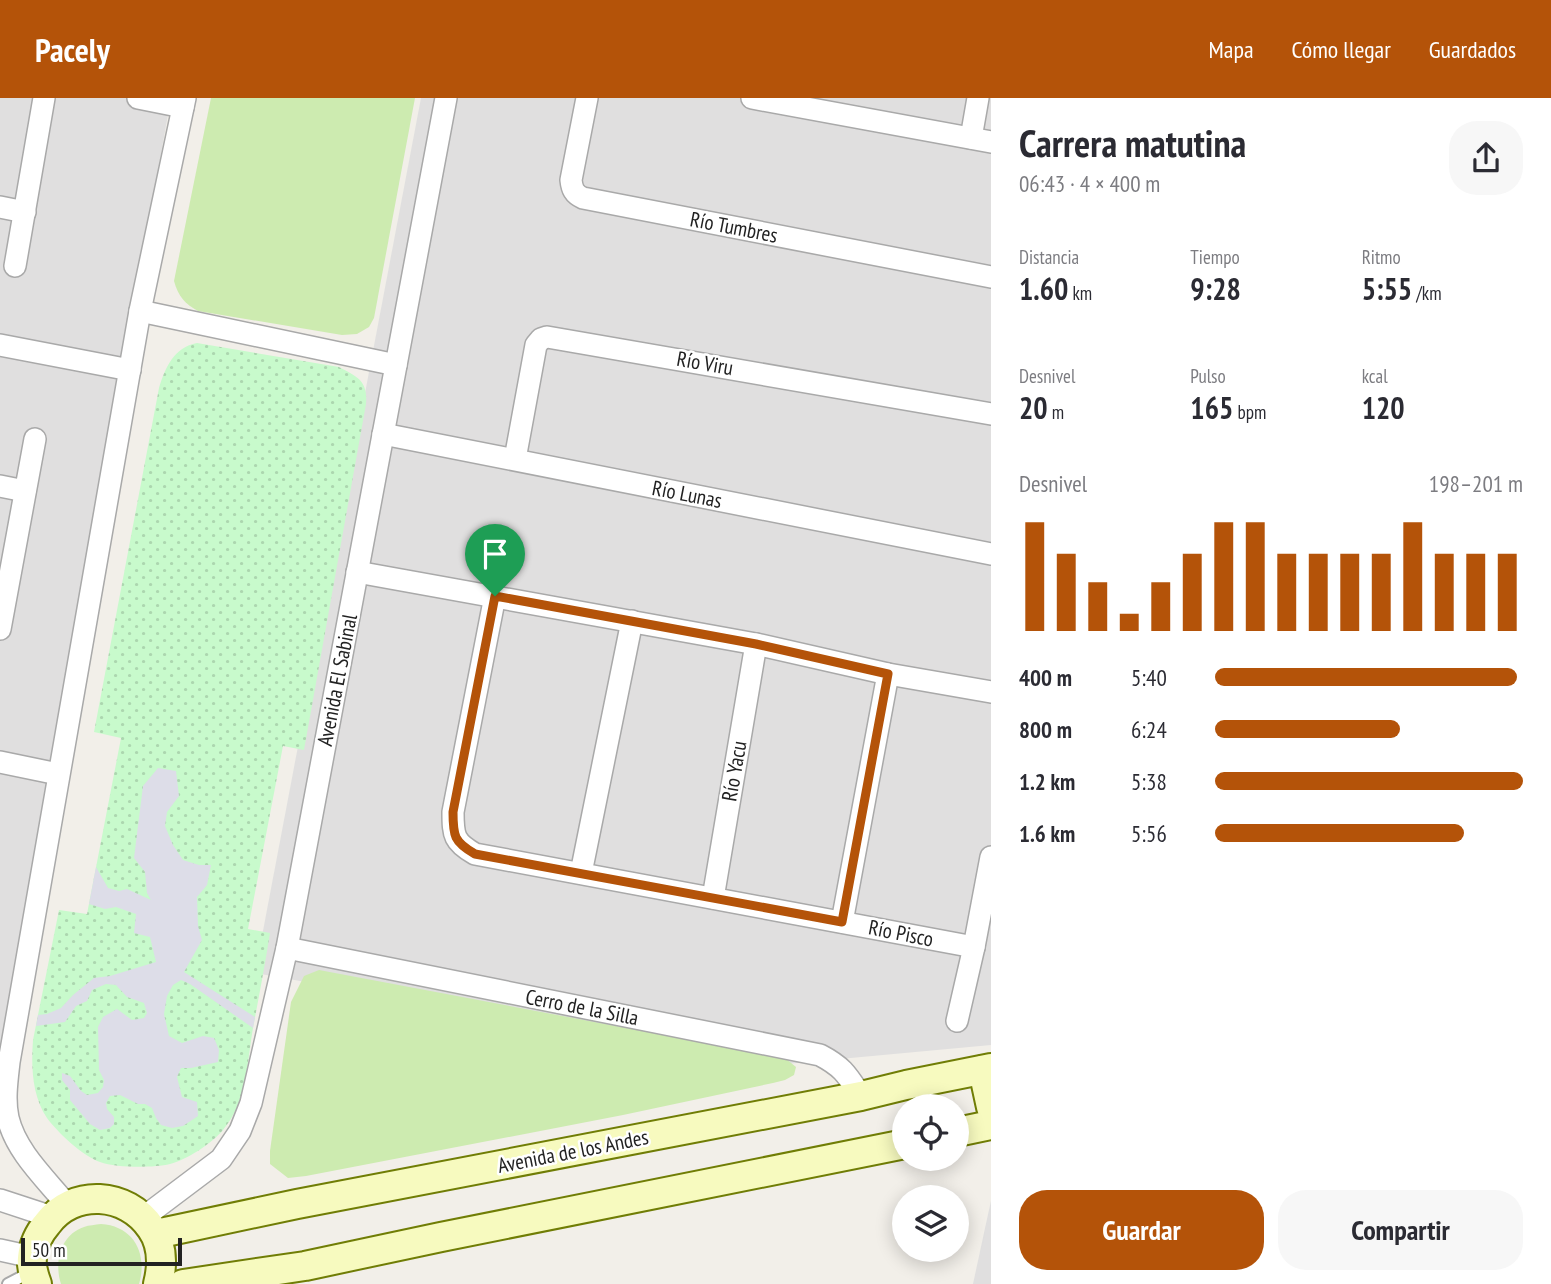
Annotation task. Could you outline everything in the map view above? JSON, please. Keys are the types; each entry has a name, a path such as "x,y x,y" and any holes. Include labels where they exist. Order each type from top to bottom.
{"main road":[{"path":"987,1069 991,1107"},
{"name":"Avenida de los Andes","path":"150,1226 297,1204 861,1096 987,1069"},
{"path":"969,1130 991,1125"},
{"path":"183,1284 306,1266 892,1147"},
{"path":"34,1270 41,1231 59,1211 87,1199 107,1199 127,1205 150,1226 161,1252 162,1270 158,1284"}],"street":[{"path":"15,266 44,98"},
{"path":"59,1211 19,1147 8,1118 6,1090 58,774 140,311 184,102 138,98"},
{"name":"Avenida El Sabinal","path":"150,1226 221,1159 240,1131 251,1103 287,948 446,98"},
{"name":"Río Tumbres","path":"587,98 571,180 574,191 583,198 991,277"},
{"path":"752,98 981,140 978,98"},
{"path":"0,207 25,212"},
{"path":"140,311 396,365"},
{"name":"Río Viru","path":"515,459 536,345 547,337 991,414"},
{"path":"0,345 130,370"},
{"name":"Río Lunas","path":"383,433 991,554"},
{"path":"0,624 35,439"},
{"path":"0,486 25,491"},
{"path":"357,572 756,644 888,674 991,692"},
{"name":"Río Pisco","path":"495,596 453,812 454,834 460,844 475,854 974,947"},
{"path":"581,873 632,621"},
{"name":"Río Yacu","path":"713,898 756,644"},
{"path":"842,922 888,674"},
{"path":"0,762 58,774"},
{"path":"957,1021 991,856"},
{"name":"Cerro de la Silla","path":"287,948 820,1055 845,1072 861,1096"},
{"path":"0,1200 59,1211"},
{"path":"0,1250 34,1270"}],"lane":[{"path":"8,1284 34,1270"}],"shaded area":[{"path":"0,98 171,98 0,1047"},
{"path":"421,98 991,98 991,1045 775,1065 255,973"},
{"path":"158,768 176,771 179,796 167,812 165,826 173,845 183,860 199,865 211,865 207,885 197,897 198,926 202,940 184,972 255,1017 253,1028 190,984 181,980 173,985 167,996 164,1014 169,1036 182,1043 203,1036 214,1038 219,1050 218,1062 181,1068 177,1077 182,1097 197,1102 198,1116 183,1126 172,1128 161,1125 152,1108 145,1104 138,1104 120,1095 110,1096 106,1103 107,1109 114,1117 114,1124 110,1128 100,1130 90,1124 70,1100 70,1090 62,1080 62,1073 70,1076 87,1095 98,1093 104,1080 99,1070 98,1027 103,1017 117,1009 132,1020 144,1018 147,1013 144,1003 127,997 116,985 106,984 92,990 87,1001 76,1006 65,1022 36,1026 38,1015 61,1008 94,978 156,962 150,937 134,933 136,914 116,907 105,909 89,904 96,867 108,888 119,891 127,889 151,900 147,893 145,872 134,858 143,786"},
{"path":"991,1201 991,1284 973,1284 987,1219"}],"green space":[{"path":"211,98 415,98 374,318 369,327 357,334 342,335 198,311 180,295 174,281"},
{"path":"197,343 339,367 352,374 363,385 366,404 304,750 283,746 248,929 270,933 247,1068 237,1107 223,1130 212,1141 184,1159 163,1165 125,1166 107,1164 86,1155 47,1118 38,1100 34,1081 33,1040 59,910 87,914 121,738 94,732 159,388 164,373 176,354"},
{"path":"319,970 785,1058 796,1067 794,1075 773,1083 623,1115 288,1178 270,1164 270,1151 291,1002 304,976"},
{"path":"101,1224 122,1230 136,1244 142,1262 139,1284 61,1284 58,1267 64,1243 76,1231 86,1226"}],"route":[{"path":"495,596 756,644 888,674 842,922 475,854 460,844 454,834 453,812 495,596"}]}
